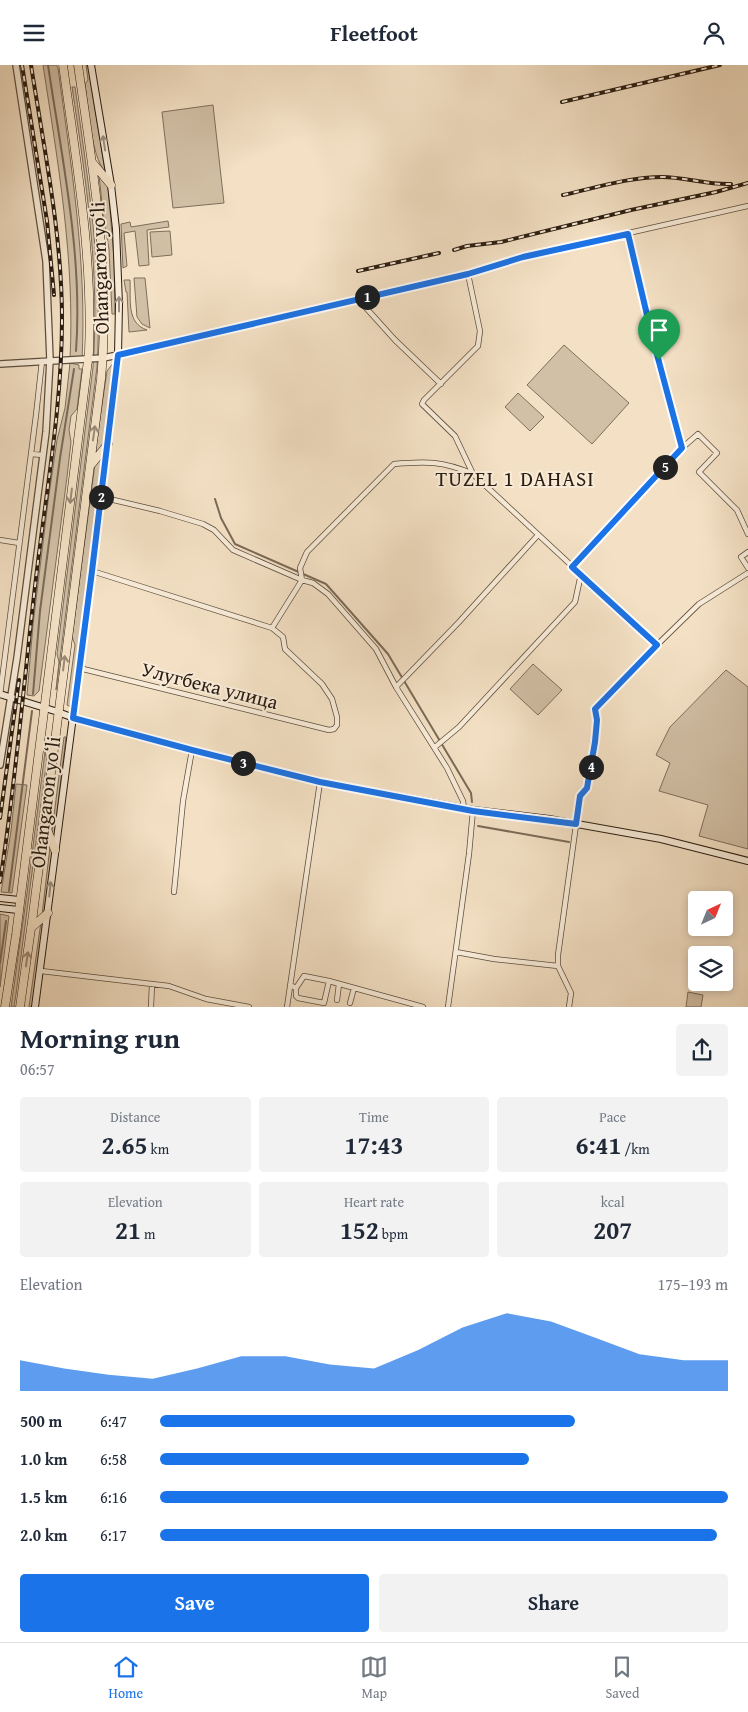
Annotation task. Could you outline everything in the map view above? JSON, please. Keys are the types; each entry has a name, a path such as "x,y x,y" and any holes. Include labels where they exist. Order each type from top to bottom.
{"highway":[{"name":"Ohangaron yoʻli","path":"4,1007 20,900 88,359 90,310 88,255 63,65"},
{"name":"Ohangaron yoʻli","path":"20,1007 103,358 105,325 104,267 92,162 78,65"},
{"path":"66,89 71,79 74,77 80,79"},
{"path":"92,162 111,185"},
{"path":"90,466 108,444"},
{"path":"45,823 55,850"},
{"path":"31,928 48,913"}],"main road":[{"name":"Ohangaron yoʻli","path":"36,1007 118,355 118,253 111,185 91,65"},
{"path":"0,694 58,711 73,718 320,782 473,811 576,824 660,839 748,861"},
{"path":"0,898 20,900"},
{"path":"0,908 18,910"}],"street":[{"path":"0,765 21,629 43,455 50,360 49,293 46,261 16,65"},
{"path":"0,363 103,358 118,355 468,274 523,257 748,206"},
{"path":"628,234 651,332 682,448"},
{"path":"468,274 480,331 478,346 422,404 455,436 473,474"},
{"path":"358,299 441,384"},
{"path":"0,694 42,361"},
{"path":"572,567 698,433 717,453 699,473 738,509 748,534"},
{"path":"31,453 43,455"},
{"path":"92,571 272,628 301,577 300,568 307,552 394,464 436,462 473,474 657,645"},
{"path":"101,497 160,511 203,524 214,531 233,550 301,577 328,594 376,649 437,746 464,801 464,809"},
{"path":"398,685 538,535"},
{"path":"0,540 19,543"},
{"path":"748,552 741,557 748,569"},
{"path":"569,1007 571,993 558,966 558,955 580,796 587,788 595,742 597,720 595,709 699,604 748,573"},
{"path":"437,746 460,727 575,602 580,575"},
{"name":"Улугбека улица","path":"79,668 329,730 334,729 337,717 332,699 322,683 285,649 283,637 272,628"},
{"path":"174,892 183,801 192,750"},
{"path":"287,1007 320,782"},
{"path":"448,1007 473,811"},
{"path":"456,952 494,959 558,966"},
{"path":"40,971 169,986 206,999 249,1007"},
{"path":"329,981 324,1003 300,1000 296,996 296,988 304,977 329,981 424,1007"},
{"path":"151,1007 152,984"},
{"path":"337,1001 339,984"},
{"path":"290,985 296,988"},
{"path":"350,1003 354,988"}],"shaded area":[{"path":"43,65 56,65 58,68 68,141 80,250 83,323 82,360 70,359 71,322 68,248"},
{"path":"86,65 88,65 105,171 100,164 93,143 85,84 88,80"},
{"path":"72,87 75,87 93,227 98,297 98,332 97,367 56,690 59,662 57,654 93,367 95,332 95,297 90,227"},
{"path":"213,105 224,203 173,208 162,112"},
{"path":"99,176 108,186 114,259 115,314 112,314 109,249"},
{"path":"168,221 169,227 147,230 149,265 139,266 135,231 124,233 127,266 123,268 121,224 130,222 131,227"},
{"path":"170,231 172,255 152,257 150,232"},
{"path":"134,278 145,278 150,328 142,324 137,317"},
{"path":"124,280 130,280 130,302 133,316 140,327 147,330 129,332 127,292"},
{"path":"564,345 629,403 592,444 527,385"},
{"path":"114,362 104,444 95,453 107,371"},
{"path":"70,363 79,365 79,369 82,369 77,409 71,416 69,430 71,442 67,477 39,691 34,696 27,695 33,625 48,502 57,440 65,408"},
{"path":"518,393 544,417 530,431 505,407"},
{"path":"103,456 71,707 67,705 75,645 72,637 95,464"},
{"path":"533,664 562,690 538,715 510,689"},
{"path":"726,670 748,687 748,849 699,836 708,805 659,791 670,763 656,755 670,727"},
{"path":"64,737 66,737 54,837 52,831"},
{"path":"45,752 47,759 16,994 14,1007 11,1007 27,893"},
{"path":"16,784 27,785 12,893 1,892 11,831"},
{"path":"50,847 52,854 44,913 42,915"},
{"path":"0,914 9,916 0,987"},
{"path":"44,920 32,1007 29,1007 41,922"},
{"path":"688,992 703,995 701,1007 686,1007"}],"waterway":[{"path":"48,65 74,244 77,279 76,351"},
{"path":"33,694 40,611 74,369"},
{"path":"215,499 221,518 235,544 326,584 388,654 471,793 472,802"},
{"path":"9,891 32,711"},
{"path":"478,826 569,842"},
{"path":"0,963 6,921"}],"railway":[{"path":"22,65 47,221 54,295"},
{"path":"0,882 11,806 36,578 53,449 61,352 61,287 56,223 31,65"},
{"path":"562,102 720,65"},
{"path":"563,195 612,183 650,177 671,177 731,184"},
{"path":"454,250 467,246 501,242 748,183"},
{"path":"358,271 439,253"},
{"path":"0,818 19,680"}],"district":[{"name":"TUZEL 1 DAHASI","path":"515,478"}],"route":[{"path":"628,234 659,360 682,448 572,567 657,645 595,709 597,720 595,742 587,788 580,796 576,824 549,819 473,811 320,782 73,718 118,355 468,274 523,257 628,234"}]}
